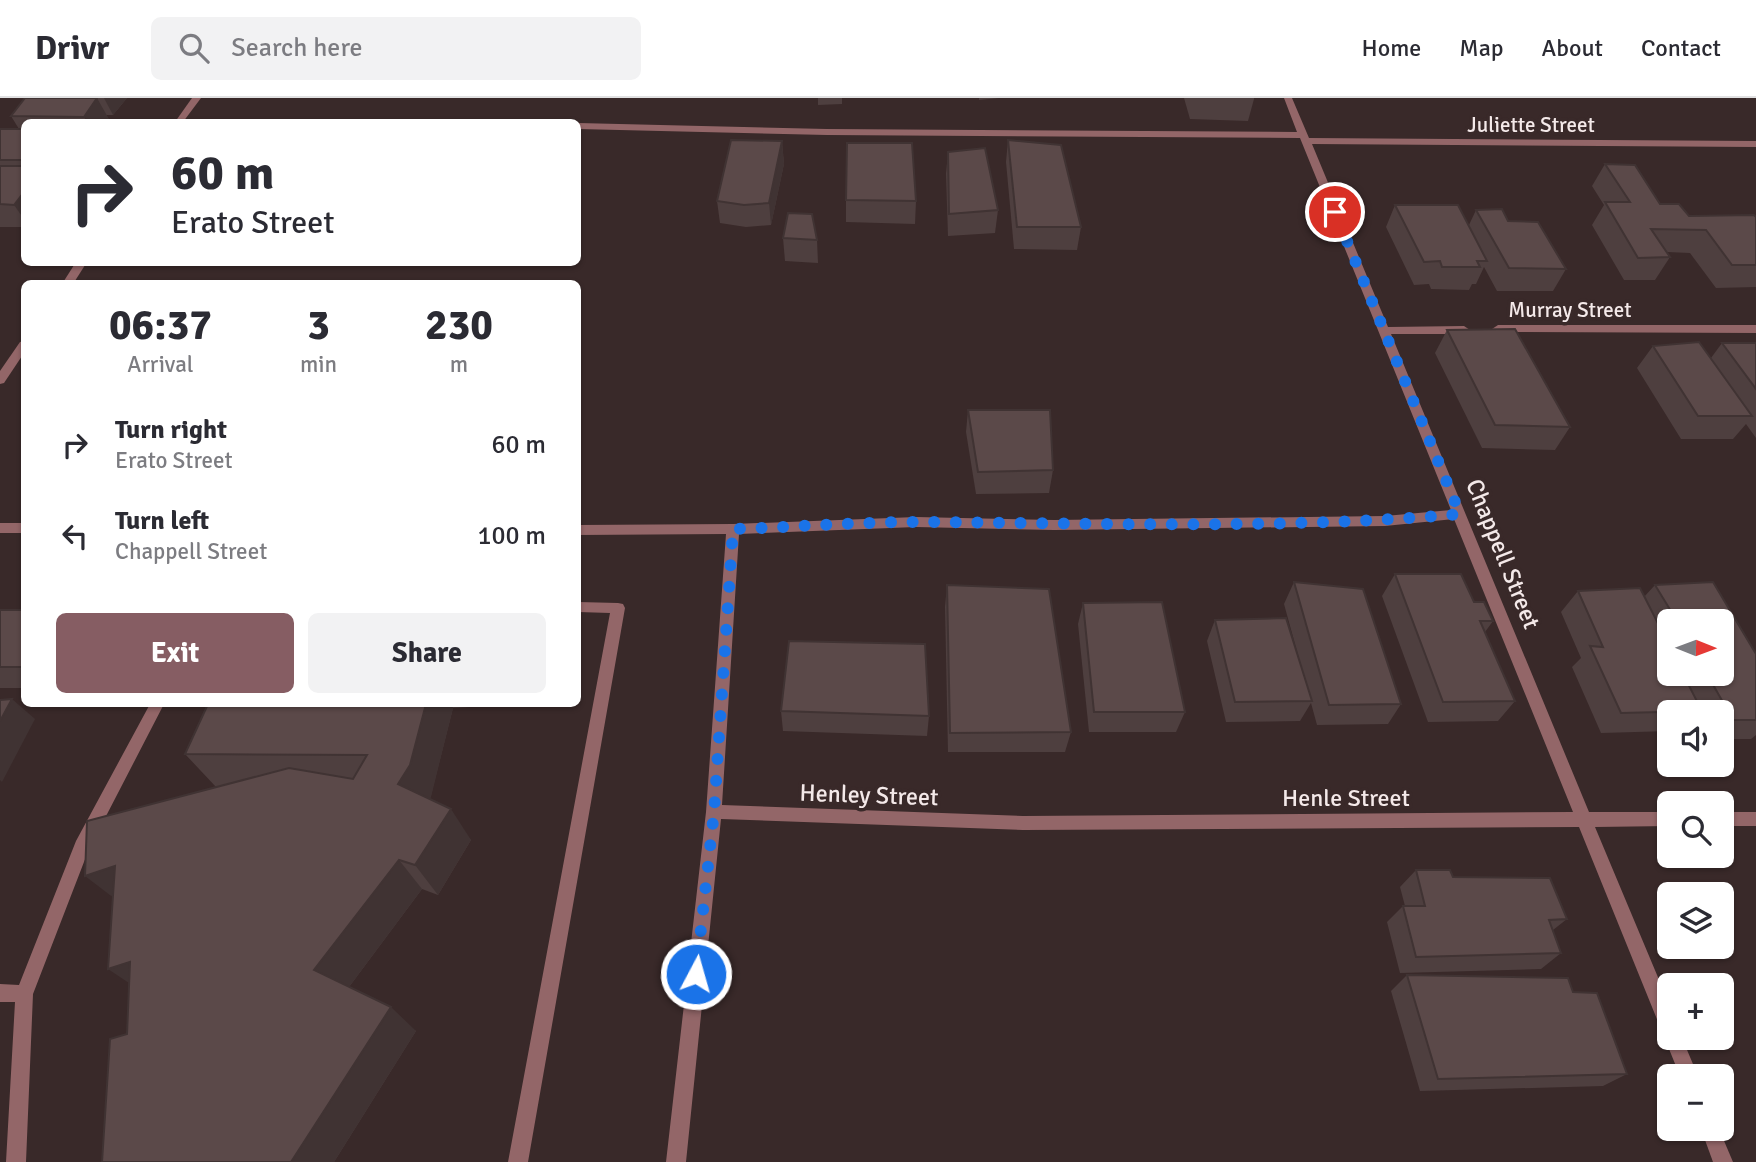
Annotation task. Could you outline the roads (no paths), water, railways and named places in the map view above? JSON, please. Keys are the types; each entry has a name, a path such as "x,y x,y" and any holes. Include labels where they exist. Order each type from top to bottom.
{"street":[{"path":"181,119 197,98"},
{"name":"Chappell Street","path":"1288,98 1657,997"},
{"name":"Juliette Street","path":"581,126 827,132 1756,144"},
{"name":"Murray Street","path":"1490,330 1756,329"},
{"name":"Murray Street","path":"1384,331 1476,330"},
{"path":"0,380 21,349"},
{"path":"581,530 733,529 916,522 1054,525 1385,521 1460,514"},
{"path":"0,528 21,528"},
{"path":"676,1162 714,812 733,529"},
{"path":"517,1162 618,608 581,607"},
{"path":"16,1162 24,994 82,846 155,707"},
{"name":"Henley Street","path":"714,812 1023,823"},
{"name":"Henle Street","path":"1023,823 1657,819"},
{"path":"1734,819 1756,819"},
{"path":"0,993 24,994"},
{"path":"1715,1141 1723,1162"}]}
